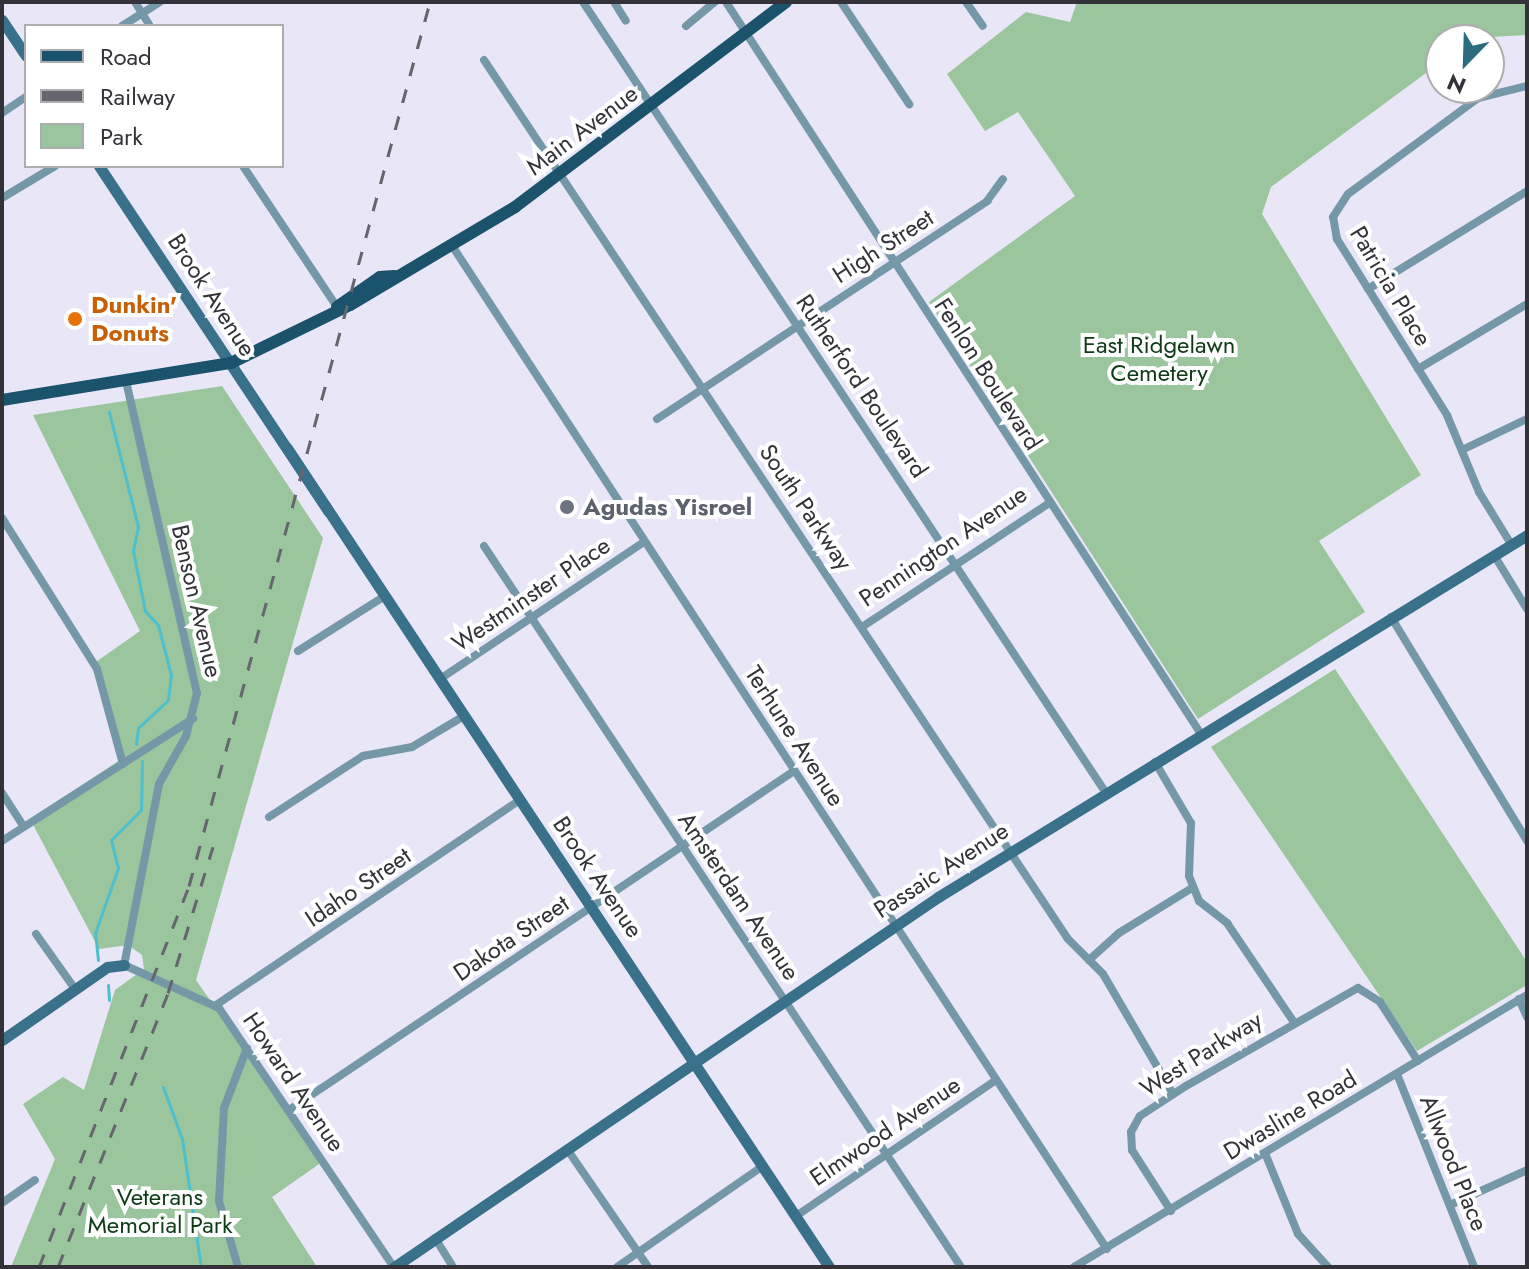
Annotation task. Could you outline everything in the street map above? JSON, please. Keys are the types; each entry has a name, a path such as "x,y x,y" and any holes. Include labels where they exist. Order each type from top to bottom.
{"main road":[{"name":"Main Avenue","path":"2,400 231,363 337,307 380,277 394,276 451,244 561,173 786,2"}],"street":[{"path":"135,2 149,24"},
{"path":"125,24 160,2"},
{"name":"Rutherford Boulevard","path":"583,2 1106,793"},
{"path":"614,2 626,21"},
{"path":"686,26 715,2"},
{"name":"Fenlon Boulevard","path":"726,2 742,35 1201,734"},
{"path":"841,2 909,104"},
{"path":"966,2 983,26"},
{"path":"2,20 24,53"},
{"name":"South Parkway","path":"484,60 1009,851 1089,960 1173,1094"},
{"name":"Patricia Place","path":"1511,544 1479,492 1464,449 1333,228 1341,201 1478,98 1527,86"},
{"path":"2,113 24,98"},
{"path":"2,198 52,168"},
{"name":"Brook Avenue","path":"100,168 829,1267"},
{"path":"244,168 337,307"},
{"name":"High Street","path":"657,419 987,201 1003,179"},
{"path":"1368,289 1527,191"},
{"name":"Terhune Avenue","path":"451,244 1107,1249"},
{"path":"1418,369 1527,304"},
{"name":"Benson Avenue","path":"126,381 193,670 193,719"},
{"path":"1464,449 1527,419"},
{"name":"Pennington Avenue","path":"862,627 1049,503"},
{"path":"2,518 97,669 123,764"},
{"name":"Passaic Avenue","path":"394,1267 1009,851 1527,535"},
{"name":"Westminster Place","path":"440,679 644,542"},
{"name":"Amsterdam Avenue","path":"484,546 961,1267"},
{"path":"1494,555 1527,609"},
{"path":"298,651 385,596"},
{"path":"1391,617 1527,841"},
{"path":"269,817 363,756 412,747 464,716"},
{"path":"2,841 193,719"},
{"path":"2,1040 75,989 124,965 169,760 193,719"},
{"path":"150,746 169,760"},
{"path":"1155,762 1191,823 1192,888 1227,923 1293,1021"},
{"name":"Dakota Street","path":"289,1110 794,771"},
{"path":"2,793 24,827"},
{"name":"Idaho Street","path":"216,1005 520,800"},
{"path":"1089,960 1119,933 1192,888"},
{"path":"36,934 75,989"},
{"name":"Howard Avenue","path":"124,965 216,1005 394,1267"},
{"name":"West Parkway","path":"1171,1211 1130,1141 1140,1116 1293,1021 1337,995 1358,988 1373,994 1418,1061"},
{"path":"1523,997 1527,1017"},
{"name":"Dwasline Road","path":"1074,1267 1523,997"},
{"path":"238,1267 219,1201 224,1108 247,1048"},
{"name":"Allwood Place","path":"1397,1074 1474,1267"},
{"name":"Elmwood Avenue","path":"796,1216 996,1080"},
{"path":"567,1149 648,1267"},
{"path":"1265,1153 1298,1234 1328,1267"},
{"path":"617,1267 763,1166"},
{"path":"1450,1205 1527,1170"},
{"path":"2,1203 35,1180"},
{"path":"435,1238 453,1267"}],"green space":[{"name":"East Ridgelawn Cemetery","path":"1077,2 1527,2 1527,35 1505,36 1505,24 1425,24 1425,74 1271,187 1262,214 1421,475 1319,541 1365,612 1198,719 929,302 1075,196 1018,112 985,131 947,74 1026,12 1070,22"},
{"name":"Veterans Memorial Park","path":"222,386 323,538 196,980 322,1162 272,1197 317,1267 11,1267 55,1159 23,1104 63,1077 84,1090 115,990 144,969 142,955 128,945 99,949 30,819 120,760 93,664 140,631 33,415"},
{"path":"1335,669 1527,962 1527,985 1417,1051 1211,747"}],"waterway":[{"path":"109,412 138,527 133,551 145,611 158,625 171,675 168,700 138,728 136,744"},
{"path":"98,960 95,933 118,868 111,840 141,810 142,761"},
{"path":"108,985 109,1000"},
{"path":"163,1087 182,1139 201,1267"}],"railway":[{"path":"39,1267 189,886 430,2"},
{"path":"58,1267 168,993 213,847"}],"place":[{"name":"Dunkin' Donuts","path":"75,319"},
{"name":"Agudas Yisroel","path":"567,507"}]}
